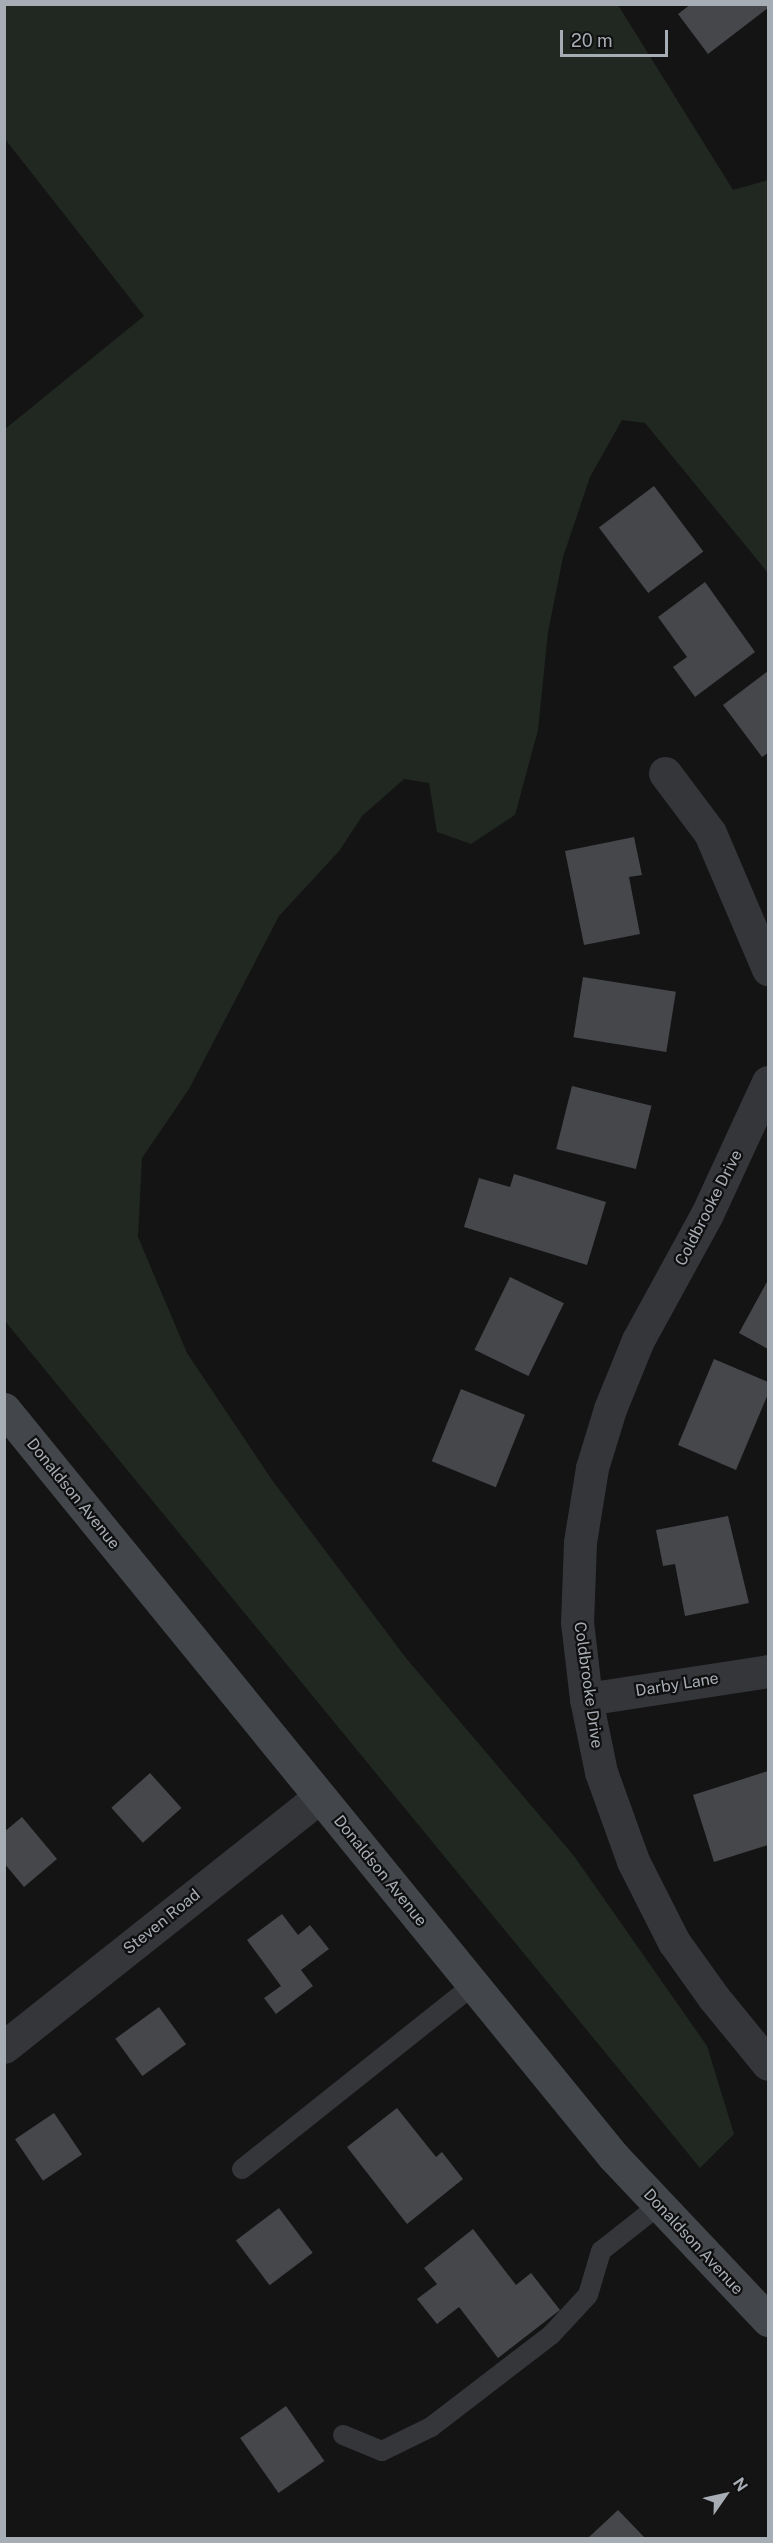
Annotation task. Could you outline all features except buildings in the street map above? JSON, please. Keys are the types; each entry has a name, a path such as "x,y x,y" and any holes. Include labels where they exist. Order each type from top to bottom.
{"main road":[{"name":"Donaldson Avenue","path":"4,1409 473,1985 658,2205 768,2320"}],"street":[{"path":"665,772 710,833 768,969"},
{"name":"Coldbrooke Drive","path":"768,1082 707,1214 638,1340 610,1408 592,1468 580,1542 577,1622 586,1699 601,1772 633,1862 674,1942 714,1998 768,2064"},
{"name":"Darby Lane","path":"586,1699 768,1671"},
{"name":"Steven Road","path":"4,2047 319,1797"}],"lane":[{"path":"242,2169 473,1985"},
{"path":"343,2435 382,2451 431,2427 550,2335 588,2295 601,2251 658,2205"}],"shaded area":[{"path":"5,4 618,5 733,190 768,180 768,573 645,423 622,420 590,477 563,557 548,632 538,730 515,815 471,844 437,832 429,783 404,779 362,816 340,850 279,916 189,1089 142,1158 138,1237 187,1353 272,1480 406,1658 574,1856 707,2046 734,2134 700,2168 5,1321 5,429 144,316 5,139"}]}
